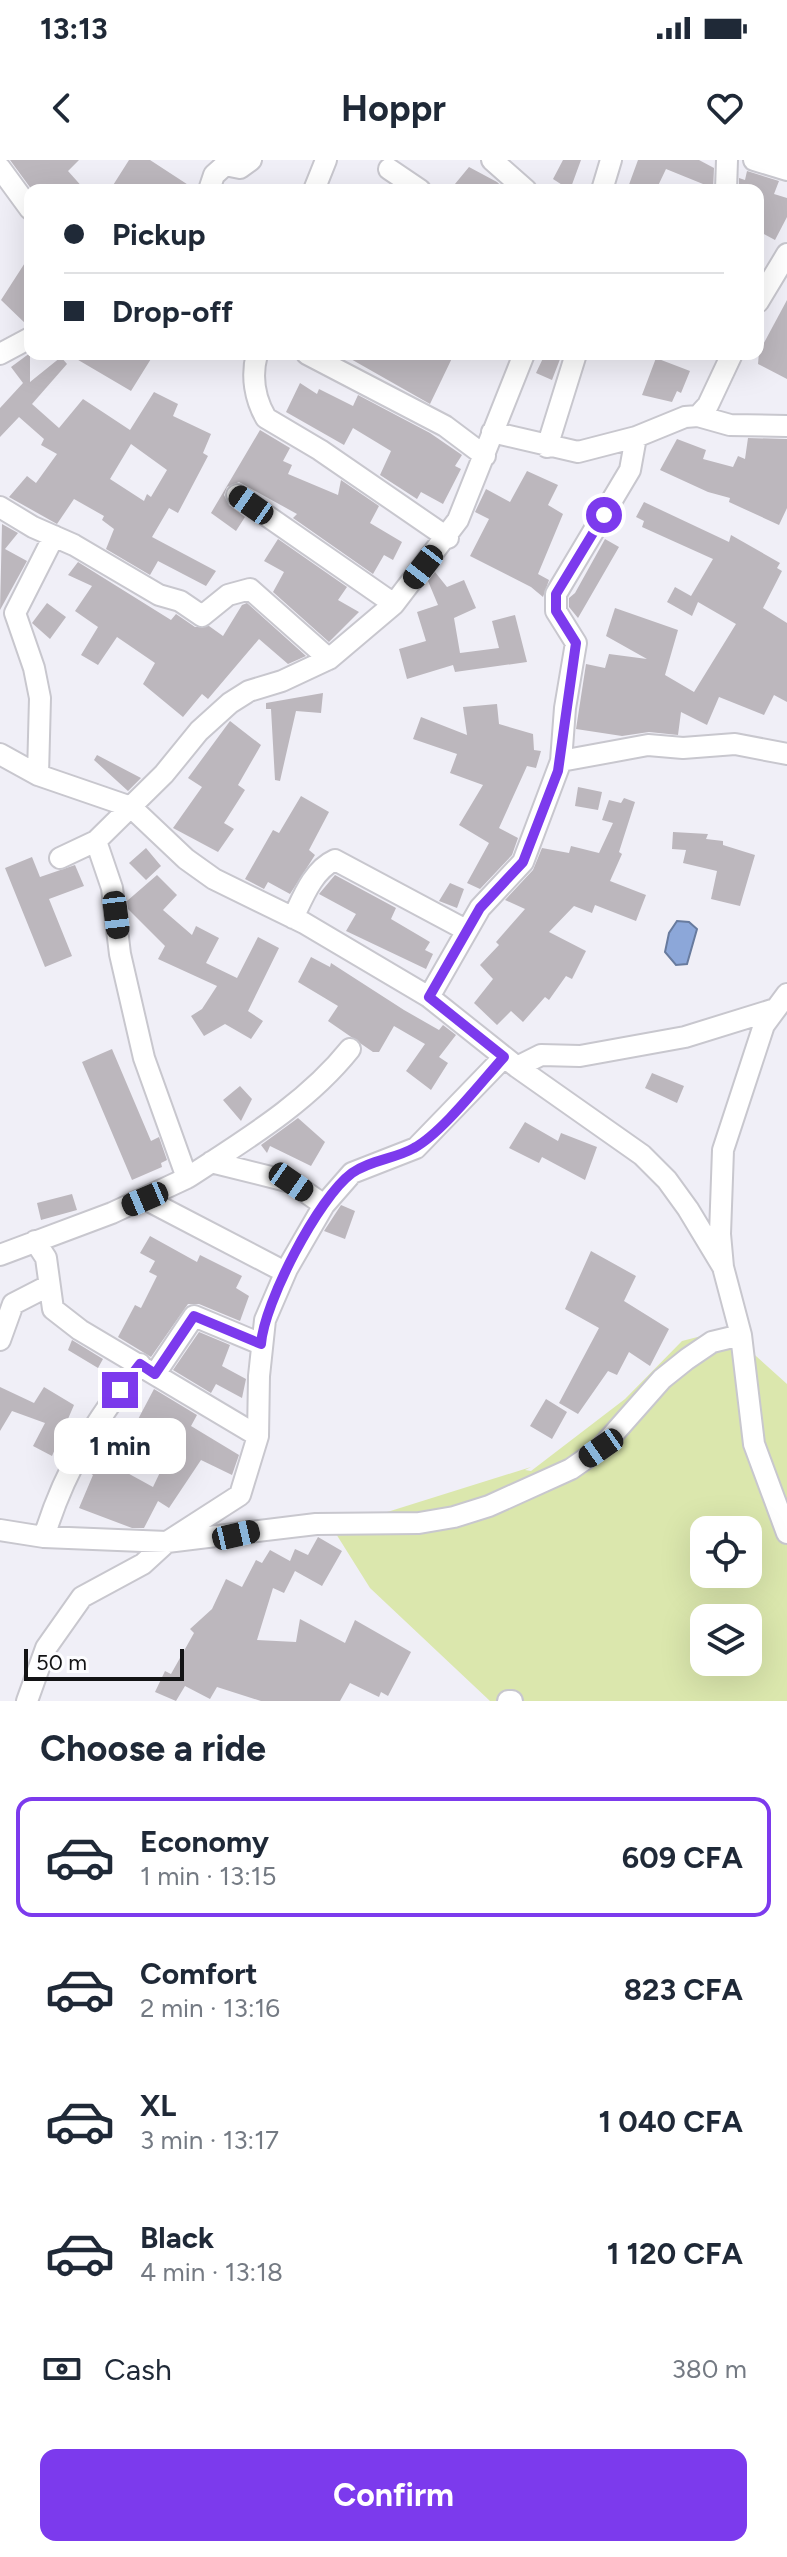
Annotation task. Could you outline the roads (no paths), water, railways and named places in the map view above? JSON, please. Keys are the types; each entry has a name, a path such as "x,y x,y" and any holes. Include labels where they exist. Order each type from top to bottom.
{"street":[{"path":"211,184 214,175 225,165 240,168 251,160"},
{"path":"316,184 326,160"},
{"path":"492,160 519,184"},
{"path":"604,184 611,160"},
{"path":"726,184 727,160"},
{"path":"754,160 787,170"},
{"path":"0,168 24,201"},
{"path":"389,169 411,184"},
{"path":"764,292 787,254"},
{"path":"0,354 24,341"},
{"path":"256,360 255,387 266,418 320,450 448,538"},
{"path":"60,858 96,841 164,774 199,731 230,703 249,691 282,681 329,659 394,604 448,538 469,498 522,360"},
{"path":"547,447 574,360"},
{"path":"698,416 708,405 729,360"},
{"path":"338,361 445,426 485,456"},
{"path":"492,432 578,452 636,437 659,425 698,416 730,425 787,426"},
{"path":"429,997 480,908 523,862 561,761 576,643 556,611 556,594 630,470 636,437"},
{"path":"237,495 394,604"},
{"path":"0,507 156,594 180,601 202,616 228,595 250,589 329,659"},
{"path":"38,775 40,698 34,668 15,613 54,536"},
{"path":"561,761 648,745 683,748 735,744 787,754"},
{"path":"0,754 38,775 131,807 196,866 240,894 293,918 429,997 511,1062 642,1155 674,1189 723,1267"},
{"path":"96,841 112,888 120,954 144,1058 187,1178"},
{"path":"293,918 319,872 335,860 466,930"},
{"path":"787,994 772,1010 723,1150 720,1234 723,1267 741,1335 754,1444 787,1533"},
{"path":"27,1701 46,1648 82,1597 143,1564 167,1542 240,1495 258,1436 261,1344 265,1320 285,1272 324,1205 352,1173 416,1148 511,1062 541,1055 580,1056 685,1037 772,1010"},
{"path":"0,1255 145,1199 187,1178 312,1090 350,1049"},
{"path":"211,1162 291,1182 324,1205"},
{"path":"145,1199 285,1272"},
{"path":"35,1241 46,1258 53,1309 80,1330 258,1436"},
{"path":"0,1340 13,1304 48,1286"},
{"path":"44,1537 69,1466 101,1415 148,1369 194,1316 261,1344"},
{"path":"0,1530 44,1537 167,1542 316,1524 419,1523 489,1506 571,1469 601,1448 662,1379 679,1365 712,1342 741,1335"}],"water":[{"path":"677,921 689,922 697,929 687,964 676,965 665,952 669,933"}]}
